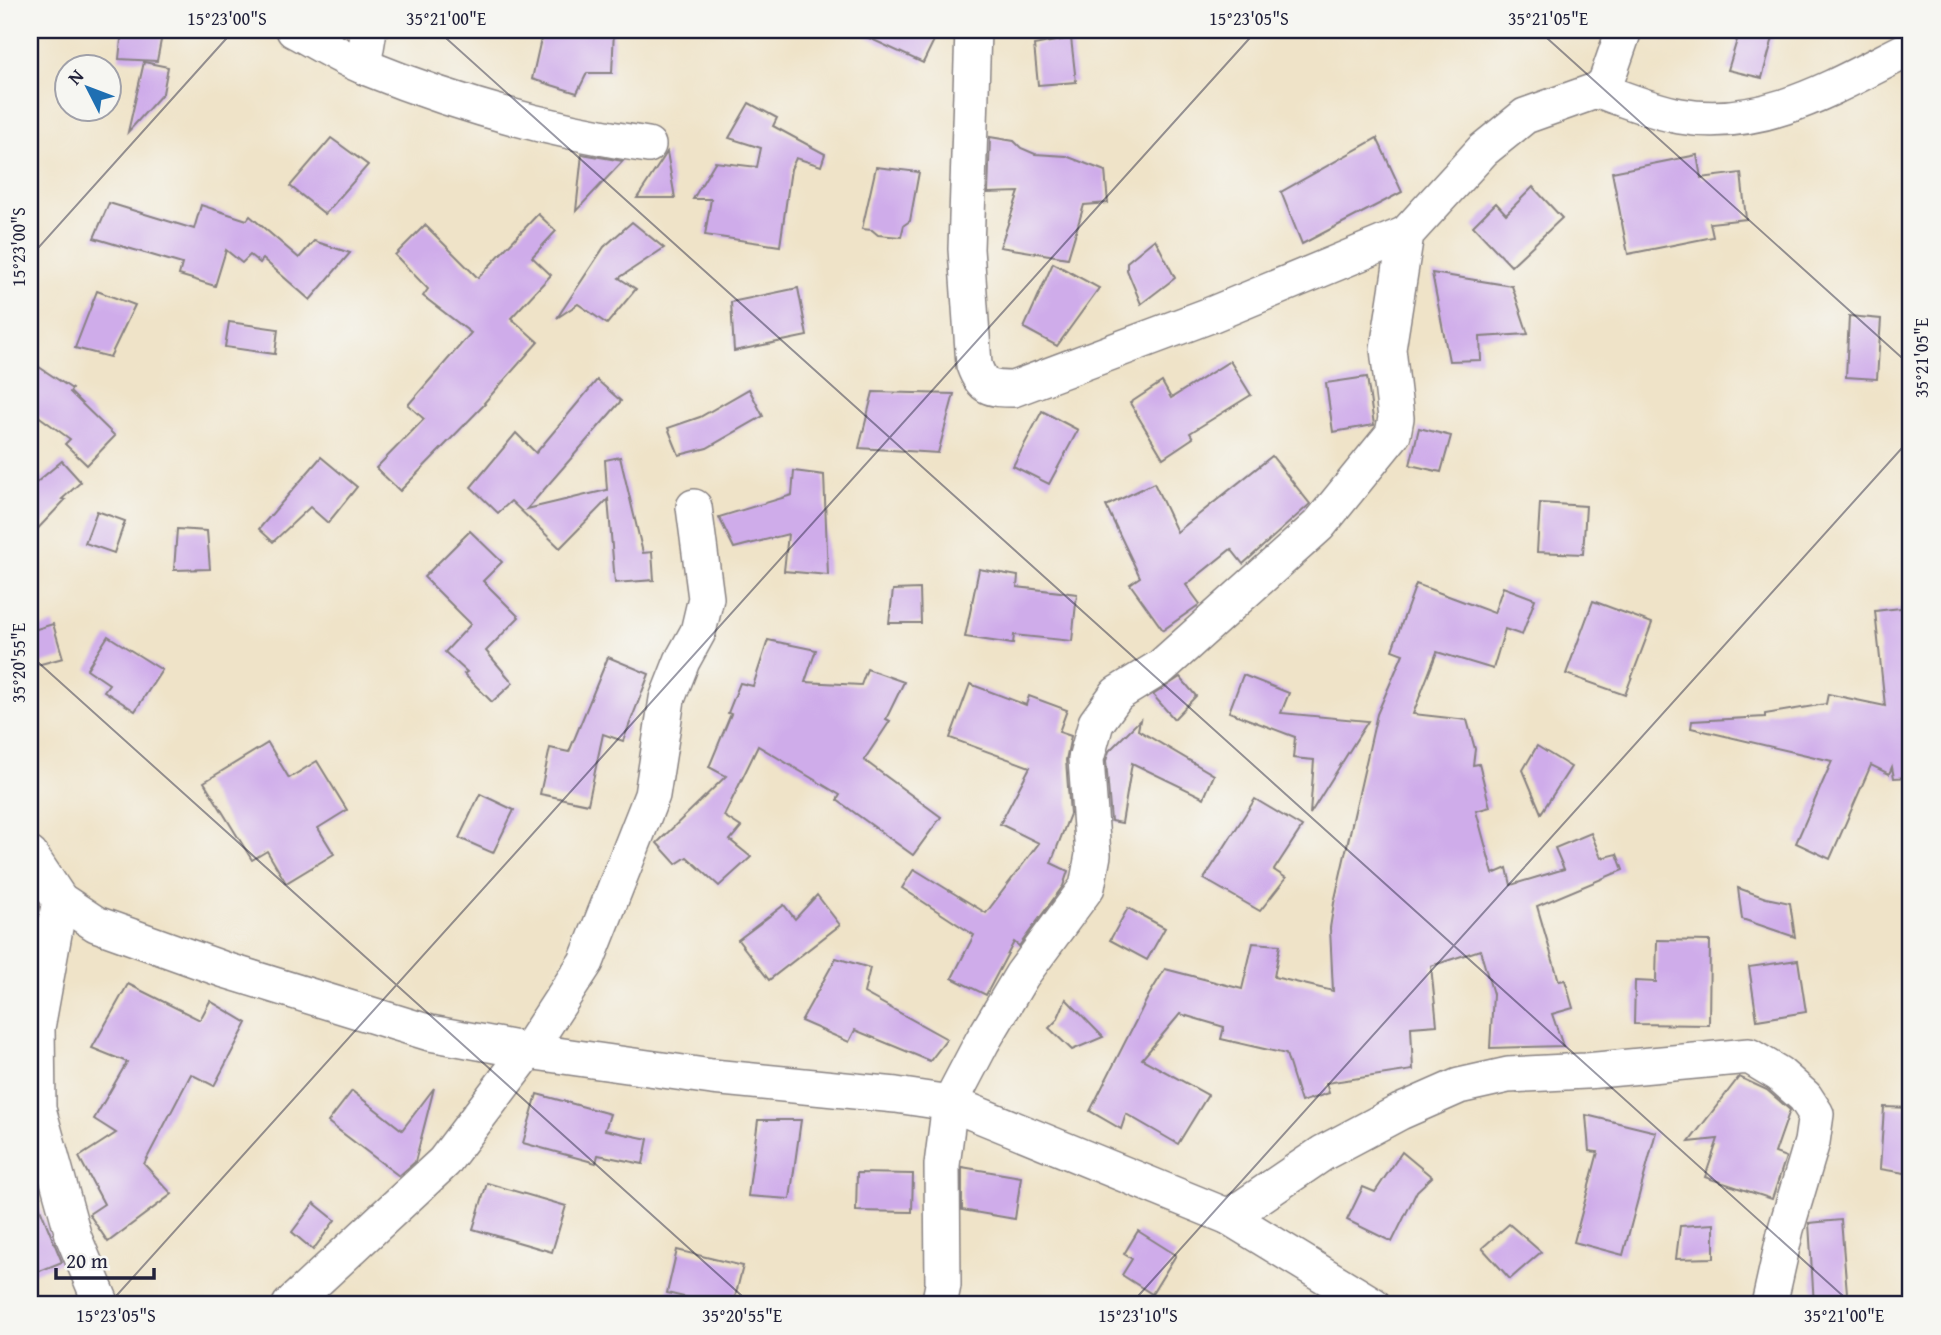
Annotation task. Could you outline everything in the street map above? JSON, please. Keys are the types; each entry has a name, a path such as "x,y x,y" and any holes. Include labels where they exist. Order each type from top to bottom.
{"street":[{"path":"293,30 363,66 497,114 551,128 648,145"},
{"path":"363,66 369,30"},
{"path":"973,30 966,249 974,365 979,379 993,389 1013,389 1213,314 1406,234 1483,150 1525,116 1598,90 1606,82 1624,30"},
{"path":"1908,30 1911,39"},
{"path":"1598,90 1679,116 1731,119 1767,114 1810,98 1911,48"},
{"path":"939,1305 943,1285 942,1165 950,1103 1022,975 1087,887 1093,855 1086,759 1096,723 1117,694 1161,667 1319,525 1393,433 1396,418 1388,349 1406,234"},
{"path":"290,1305 444,1162 528,1051 586,962 653,794 667,699 682,661 698,632 706,598 695,507"},
{"path":"30,855 60,900 96,923 225,970 430,1033 528,1051 712,1077 950,1103 1229,1217 1373,1305"},
{"path":"60,900 37,1028 38,1109 74,1238 102,1305"},
{"path":"1229,1217 1323,1153 1400,1112 1459,1086 1508,1075 1586,1071 1749,1056 1779,1074 1805,1097 1816,1114 1812,1142 1786,1229 1769,1305"}],"building":[{"path":"122,30 163,30 157,61 122,59 122,52 120,52"},
{"path":"543,30 614,30 612,73 587,73 577,93 532,79"},
{"path":"852,30 939,30 923,63"},
{"path":"1740,30 1760,30 1774,34 1762,78 1728,70"},
{"path":"1071,38 1076,82 1038,85 1034,45"},
{"path":"144,62 168,67 163,93 128,132"},
{"path":"749,103 777,118 773,126 825,154 821,166 796,158 791,169 780,246 705,235 711,199 693,199 715,162 757,167 761,148 729,138"},
{"path":"990,137 1014,141 1021,148 1035,154 1066,156 1105,171 1108,203 1084,205 1068,258 1000,247 1019,192 988,193"},
{"path":"331,138 368,165 325,214 290,186"},
{"path":"1377,138 1402,192 1302,244 1281,192"},
{"path":"667,152 675,198 637,198 664,157"},
{"path":"582,154 623,161 576,211"},
{"path":"1697,155 1701,178 1741,173 1746,219 1710,223 1713,237 1628,254 1612,172"},
{"path":"876,167 919,172 910,221 904,225 901,237 878,235 872,230 862,229"},
{"path":"1533,187 1562,218 1511,266 1473,226 1496,203 1506,214"},
{"path":"109,203 194,229 201,205 247,220 250,216 299,258 314,241 350,253 310,300 263,259 260,263 250,255 242,263 226,250 215,286 179,275 182,264 94,238"},
{"path":"538,214 556,231 532,257 551,275 511,318 538,342 485,404 400,491 376,468 424,419 408,405 471,333 423,296 428,289 395,255 425,225 478,278"},
{"path":"632,222 664,248 619,278 636,289 607,324 578,304 557,318 604,247"},
{"path":"1155,239 1175,278 1141,304 1127,270 1127,262"},
{"path":"1053,263 1099,288 1057,346 1024,328"},
{"path":"1432,273 1512,286 1528,334 1480,337 1481,360 1449,361"},
{"path":"798,288 807,336 734,351 731,302"},
{"path":"97,291 135,305 110,357 75,348"},
{"path":"1849,316 1881,319 1877,379 1846,377"},
{"path":"229,322 278,329 275,354 225,347"},
{"path":"30,361 72,389 70,392 115,436 87,465 65,444 70,439 30,410"},
{"path":"1230,361 1251,395 1190,433 1193,438 1163,458 1130,403 1162,382 1171,398"},
{"path":"1367,377 1374,425 1333,432 1326,383"},
{"path":"597,380 621,401 527,509 607,490 605,460 620,457 643,553 652,552 654,580 615,583 608,499 560,548 511,501 498,513 471,487 516,433 536,453"},
{"path":"749,389 763,416 707,448 679,455 668,428 700,417"},
{"path":"873,392 954,394 938,453 859,448"},
{"path":"1042,411 1078,430 1049,484 1013,466"},
{"path":"1419,428 1451,436 1441,472 1410,465"},
{"path":"1272,456 1310,504 1243,564 1231,549 1186,585 1200,604 1163,630 1130,584 1140,577 1106,506 1154,483 1177,532"},
{"path":"321,457 357,487 328,523 310,507 273,542 259,529"},
{"path":"62,461 81,482 62,499 65,500 30,537 30,488"},
{"path":"794,471 824,475 828,575 784,571 788,534 734,548 719,517 792,495"},
{"path":"1540,503 1586,506 1583,554 1537,552"},
{"path":"97,511 125,521 114,553 85,543"},
{"path":"177,529 207,531 210,569 174,570"},
{"path":"470,531 502,562 483,581 519,617 486,651 513,683 492,702 464,674 467,672 445,652 471,624 424,577"},
{"path":"979,569 1018,576 1017,587 1077,594 1072,641 1014,635 1013,644 965,637"},
{"path":"1416,584 1494,613 1503,587 1535,599 1522,635 1505,629 1493,669 1437,652 1413,714 1467,720 1475,749 1473,765 1479,764 1490,807 1476,811 1493,874 1507,868 1511,885 1564,869 1555,848 1591,833 1601,858 1617,854 1623,870 1537,906 1559,981 1565,980 1573,1008 1552,1014 1563,1046 1490,1048 1493,994 1480,950 1431,966 1437,1025 1411,1027 1413,1070 1326,1083 1329,1093 1301,1102 1286,1054 1221,1039 1224,1027 1180,1014 1142,1059 1208,1095 1178,1144 1126,1114 1121,1129 1090,1111 1165,969 1242,989 1253,943 1280,945 1274,977 1333,991 1330,928 1334,903 1377,714 1403,654 1392,650"},
{"path":"920,589 921,623 889,623 893,590"},
{"path":"1593,601 1652,623 1625,695 1566,674"},
{"path":"1909,607 1911,777 1894,778 1892,767 1889,774 1871,765 1830,859 1796,843 1832,761 1691,728 1692,721 1765,717 1765,714 1826,704 1828,694 1885,706 1875,611"},
{"path":"53,624 63,658 30,667 30,631"},
{"path":"108,636 162,670 135,711 104,691 109,684 87,669"},
{"path":"768,640 816,650 805,682 861,685 867,669 904,682 886,719 890,721 864,760 941,817 913,855 837,800 840,795 758,746 724,816 741,827 730,840 751,857 719,886 687,857 676,864 657,843 726,776 709,767 731,714 728,713 740,683 753,686"},
{"path":"608,657 649,674 623,741 603,734 588,804 540,794 550,748 569,752"},
{"path":"1243,675 1289,693 1281,713 1368,721 1310,814 1314,760 1293,758 1295,737 1229,712"},
{"path":"1180,677 1196,696 1174,719 1153,695"},
{"path":"970,684 1026,705 1029,696 1067,710 1059,732 1071,736 1066,760 1070,814 1051,863 1068,871 1063,886 1019,946 1014,942 986,995 952,978 974,935 902,888 914,869 986,913 1039,843 1000,824 1030,767 950,738"},
{"path":"1140,720 1138,730 1214,775 1204,798 1132,763 1122,823 1111,821 1106,761 1109,751"},
{"path":"268,743 289,778 317,761 347,810 318,828 334,854 286,883 267,851 252,860 204,782"},
{"path":"1537,746 1571,767 1541,813 1523,770"},
{"path":"480,794 514,810 493,853 459,838"},
{"path":"1255,799 1302,827 1274,870 1286,878 1260,911 1204,879"},
{"path":"1738,888 1790,903 1795,937 1742,919"},
{"path":"817,895 840,925 769,980 738,940 784,905 795,919"},
{"path":"1128,908 1165,928 1147,960 1110,940"},
{"path":"1657,940 1710,941 1709,1025 1634,1024 1635,981 1656,982"},
{"path":"836,958 870,968 864,993 947,1039 930,1061 855,1030 849,1042 801,1021"},
{"path":"1798,960 1806,1012 1757,1020 1749,967"},
{"path":"128,984 200,1020 210,1001 247,1023 214,1086 191,1074 144,1164 172,1194 108,1242 89,1214 104,1204 79,1157 116,1133 94,1119 127,1062 92,1048"},
{"path":"1066,999 1103,1037 1072,1050 1049,1028 1057,1020"},
{"path":"1739,1077 1767,1090 1790,1110 1775,1153 1786,1157 1772,1199 1705,1177 1718,1139 1689,1142"},
{"path":"434,1088 415,1162 399,1176 328,1122 352,1091 402,1130"},
{"path":"537,1094 610,1114 605,1130 648,1139 643,1164 598,1155 596,1163 523,1143"},
{"path":"1884,1107 1911,1108 1911,1174 1880,1169"},
{"path":"1586,1115 1656,1132 1623,1255 1574,1242 1598,1152 1589,1151"},
{"path":"758,1120 801,1120 790,1199 748,1196"},
{"path":"1402,1152 1432,1177 1417,1191 1392,1242 1347,1220 1363,1187 1375,1192"},
{"path":"962,1167 1021,1177 1015,1219 962,1210"},
{"path":"857,1173 913,1174 912,1212 856,1211"},
{"path":"487,1183 566,1206 552,1252 473,1229"},
{"path":"30,1184 62,1262 30,1275"},
{"path":"314,1203 335,1220 313,1250 292,1232"},
{"path":"1841,1220 1848,1305 1814,1305 1809,1223"},
{"path":"1509,1224 1541,1252 1510,1279 1482,1248"},
{"path":"1714,1224 1714,1258 1676,1259 1680,1226"},
{"path":"1138,1231 1176,1255 1152,1294 1122,1275 1132,1259 1124,1254"},
{"path":"677,1250 743,1266 733,1305 718,1305 667,1293"}]}
